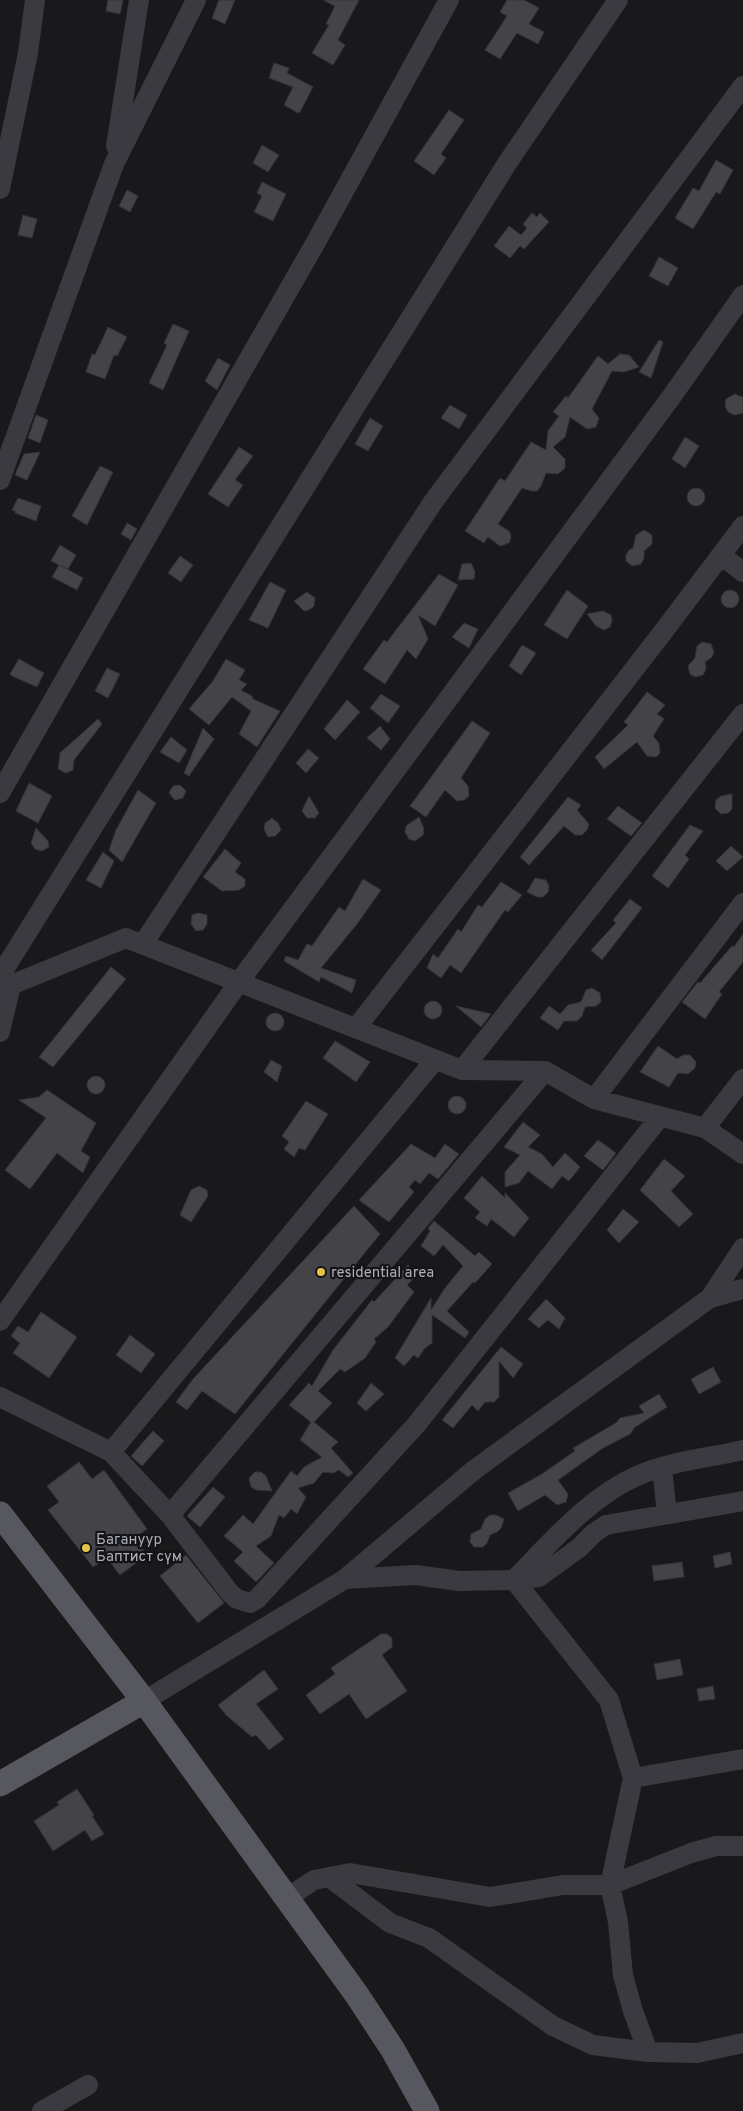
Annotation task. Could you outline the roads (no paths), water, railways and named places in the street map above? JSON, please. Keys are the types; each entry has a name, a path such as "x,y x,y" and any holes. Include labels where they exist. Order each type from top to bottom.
{"main road":[{"path":"0,1514 144,1701 287,1898 378,2026 427,2111"},
{"path":"0,1784 144,1701"}],"street":[{"path":"0,189 28,53 35,0"},
{"path":"114,164 139,0"},
{"path":"0,480 114,164 196,0"},
{"path":"0,793 311,251 449,0"},
{"path":"0,1032 4,981 506,165 618,0"},
{"path":"143,944 433,502 743,86"},
{"path":"0,1321 239,982 666,404 743,295"},
{"path":"356,1028 743,526"},
{"path":"721,555 743,572"},
{"path":"462,1070 743,714"},
{"path":"594,1099 743,903"},
{"path":"4,981 126,938 462,1070 545,1071 594,1099 659,1118 705,1128 743,1154"},
{"path":"111,1452 435,1060"},
{"path":"170,1515 545,1071"},
{"path":"705,1128 743,1078"},
{"path":"0,1397 111,1452 170,1515 237,1599 250,1603 257,1599 416,1426 659,1118"},
{"path":"144,1701 345,1578 474,1470 710,1298 743,1248"},
{"path":"710,1298 743,1289"},
{"path":"514,1580 588,1505 638,1475 743,1450"},
{"path":"662,1468 667,1514"},
{"path":"345,1578 416,1575 458,1580 514,1580 539,1577 579,1548 594,1533 606,1525 743,1501"},
{"path":"514,1580 609,1700 633,1778 610,1885 618,1922 624,1975 633,2011 648,2052"},
{"path":"633,1778 743,1759"},
{"path":"287,1898 314,1880 350,1873 490,1896 525,1893 563,1886 610,1885 691,1853 716,1846 743,1846"},
{"path":"329,1877 390,1923 429,1938 554,2026 593,2045 648,2052 697,2053 743,2043"},
{"path":"42,2111 88,2085"}],"place":[{"name":"residential area","path":"321,1272"},
{"name":"Багануур Баптист сүм","path":"86,1548"}]}
